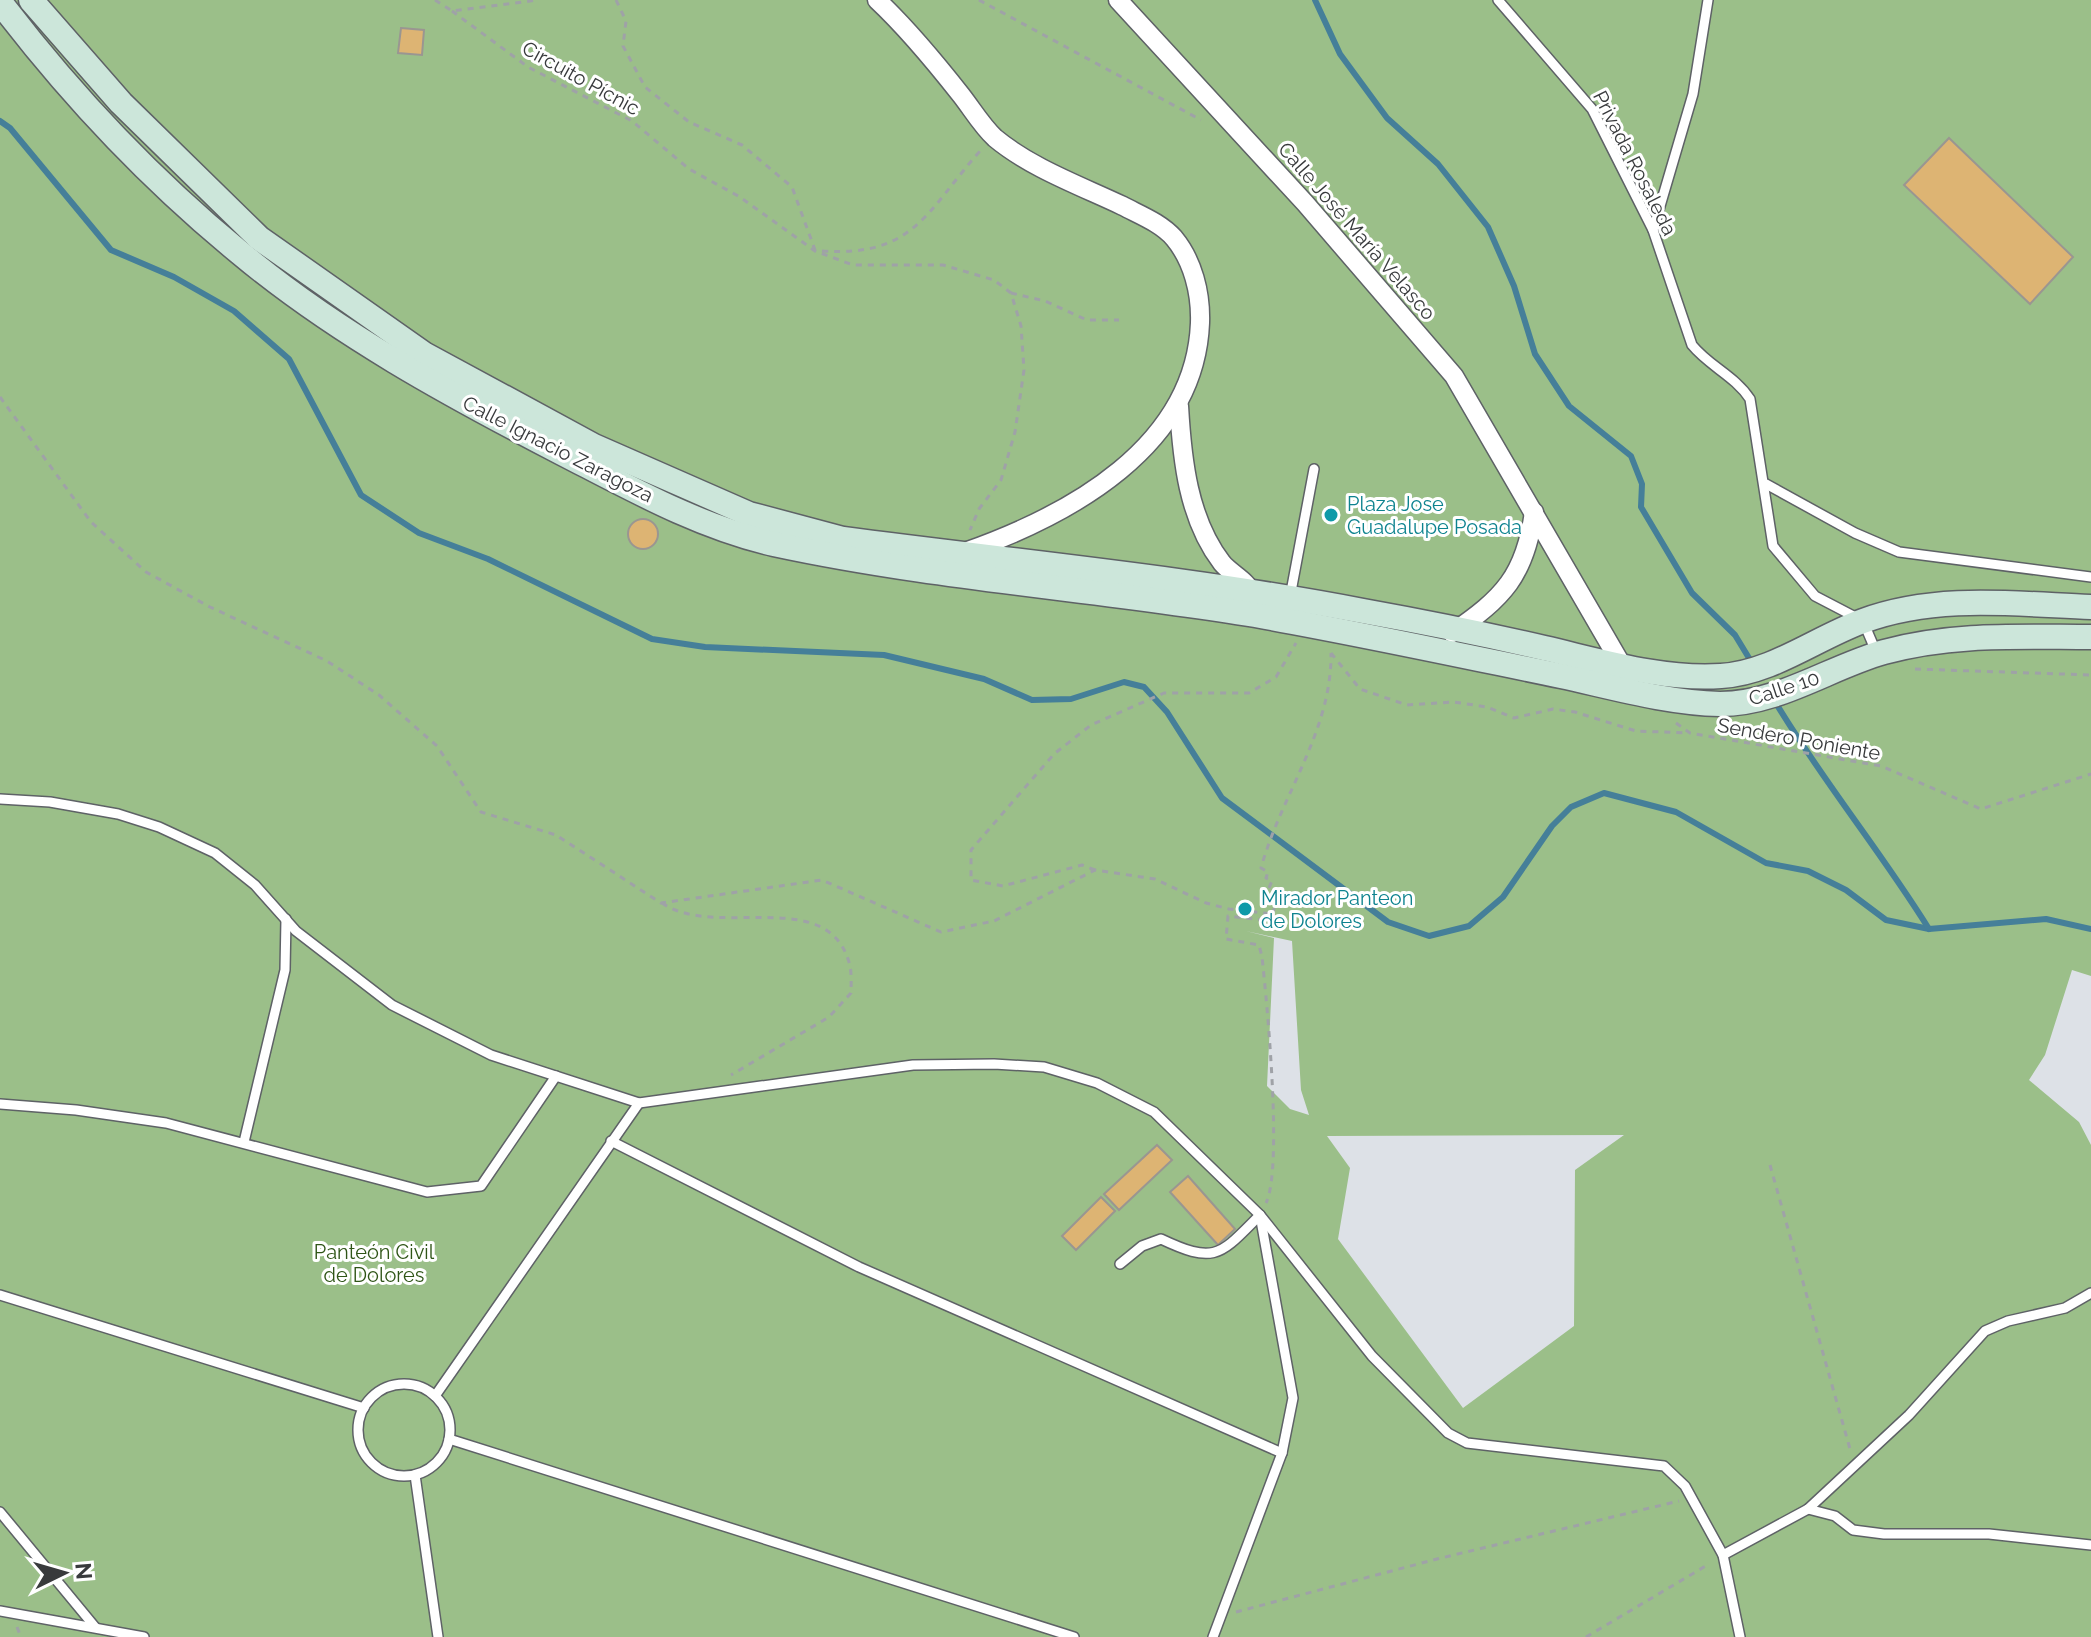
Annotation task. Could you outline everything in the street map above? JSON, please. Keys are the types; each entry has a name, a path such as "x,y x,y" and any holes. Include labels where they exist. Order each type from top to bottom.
{"street":[{"name":"Calle Ignacio Zaragoza","path":"31,0 121,103 259,238 424,354 594,446 749,514 843,539 1252,590 1459,629"},
{"path":"877,0 928,55 993,136 1018,155 1153,221 1174,237 1192,269 1201,302 1199,356 1179,406 1137,453 1061,513 959,555"},
{"name":"Calle José María Velasco","path":"1118,0 1305,203 1454,376 1623,667 1643,693"},
{"name":"Calle Ignacio Zaragoza","path":"0,2 93,116 240,253 286,288 430,382 634,490 702,522 774,544 1255,615 1306,626 1336,642 1429,649"},
{"path":"1179,406 1187,483 1203,527 1222,563 1252,590 1255,615"},
{"path":"1429,649 1497,599 1520,571 1534,512"},
{"name":"Calle 10","path":"1459,629 1623,667 1693,675 1750,670 1863,621 1916,606 1964,602 2091,607"},
{"name":"Calle 10","path":"1429,649 1643,693 1718,704 1770,695 1877,654 1949,638 2091,637"}],"lane":[{"name":"Privada Rosaleda","path":"1498,0 1592,109 1653,230 1692,345 1700,356 1741,386 1750,399 1766,484 1773,546 1815,596 1863,621"},
{"path":"1653,230 1690,105 1708,0"},
{"path":"1290,597 1314,469"},
{"path":"1766,484 1855,533 1899,552 2091,577"},
{"path":"1863,621 1877,654"},
{"path":"0,799 50,802 118,814 159,827 215,853 255,885 286,919 392,1005 491,1055 639,1103 913,1065 1044,1067 1097,1083 1154,1112 1260,1215 1372,1356 1448,1433 1467,1443 1664,1466 1685,1486 1723,1555 1740,1637"},
{"path":"244,1142 285,970 286,919"},
{"path":"0,1104 76,1110 166,1123 427,1192 458,1191 481,1186 556,1076"},
{"path":"435,1396 639,1103"},
{"path":"611,1141 859,1267 1282,1453"},
{"path":"1120,1264 1142,1246 1161,1239 1195,1255 1224,1251 1260,1215"},
{"path":"1213,1637 1282,1453 1293,1398 1260,1215"},
{"path":"0,1295 364,1408"},
{"path":"1723,1555 1808,1509 1909,1415 1985,1331 2008,1321 2065,1308 2089,1297"},
{"path":"397,1384 424,1388 435,1396 445,1409 449,1439 437,1462 415,1475 388,1474 367,1458 358,1433 364,1408 372,1396 397,1384"},
{"path":"449,1439 1074,1637"},
{"path":"415,1475 438,1637"},
{"path":"1808,1509 1835,1516 1853,1530 1884,1534 1989,1534 2091,1545"},
{"path":"0,1512 95,1627"},
{"path":"0,1611 144,1637"}],"path":[{"name":"Circuito Pícnic","path":"435,0 528,67 632,121 689,169 740,197 815,251 853,265 943,265 994,280 1011,293 1045,301 1087,320 1119,320"},
{"path":"452,11 538,0"},
{"name":"Circuito Pícnic","path":"616,0 626,21 623,46 645,87 689,122 742,145 792,187 815,251"},
{"path":"979,0 1177,109 1205,121"},
{"path":"815,251 848,253 897,242 917,227 993,136"},
{"path":"959,555 979,509 1001,480 1015,432 1024,370 1021,326 1011,293"},
{"path":"0,397 91,522 146,572 210,607 327,661 379,695 437,746 481,812 556,835 679,915 703,919 766,917 815,922 833,934 849,962 851,993 829,1017 702,1094"},
{"path":"1273,914 1206,903 1155,879 1095,870 1082,865 1003,886 971,880 971,850 1054,754 1091,725 1164,693 1249,693 1276,677 1306,626"},
{"path":"1336,642 1360,689 1407,705 1454,702 1487,707 1514,718 1553,709 1575,712 1636,731 1690,733"},
{"path":"1260,1215 1272,1192 1274,1153 1262,957 1259,945 1226,939 1228,916 1271,921 1275,904 1270,901 1275,892 1268,890 1272,881 1266,878 1268,872 1261,868 1293,781 1317,734 1336,642"},
{"path":"1903,667 2023,675 2091,675"},
{"name":"Sendero Poniente","path":"1643,693 1658,709 1690,733 1815,758 1881,766 1981,809 2091,774"},
{"path":"661,903 822,880 941,932 994,921 1095,870"},
{"path":"1770,1165 1854,1465"},
{"path":"1222,1616 1437,1559 1690,1498"},
{"path":"1586,1637 1723,1555"}],"green space":[{"name":"Panteón Civil de Dolores","path":"0,0 2091,0 2091,976 2072,970 2045,1055 2029,1080 2079,1122 2091,1145 2091,1637 0,1637","holes":["1246,931 1292,941 1301,1090 1309,1115 1290,1109 1267,1086 1274,938","1624,1135 1575,1170 1574,1326 1463,1408 1338,1239 1350,1168 1327,1136"]}],"building":[{"path":"401,28 424,30 422,55 398,53"},
{"path":"1949,138 2073,257 2030,304 1904,185"},
{"path":"643,519 654,523 658,534 654,545 643,549 632,545 628,534 632,523"},
{"path":"1157,1145 1172,1160 1119,1210 1104,1194"},
{"path":"1188,1176 1235,1229 1218,1245 1170,1192"},
{"path":"1101,1197 1115,1211 1076,1250 1062,1236"}],"waterway":[{"path":"1315,0 1340,54 1387,118 1438,164 1488,227 1514,286 1535,354 1569,406 1631,456 1642,484 1641,507 1692,593 1735,635 1752,663"},
{"path":"0,121 10,128 111,250 174,277 234,311 289,359 361,495 419,533 488,559 652,639 705,647 884,655 984,679 1032,700 1071,699 1124,682 1144,687 1167,712 1222,798 1388,922 1429,936 1469,926 1503,897 1552,826 1571,807 1604,793 1676,812 1766,863 1808,871 1846,890 1886,920 1929,929 2046,919 2091,929"},
{"path":"1774,700 1929,929"}],"place":[{"name":"Plaza Jose Guadalupe Posada","path":"1331,515"},
{"name":"Mirador Panteon de Dolores","path":"1245,909"}]}
